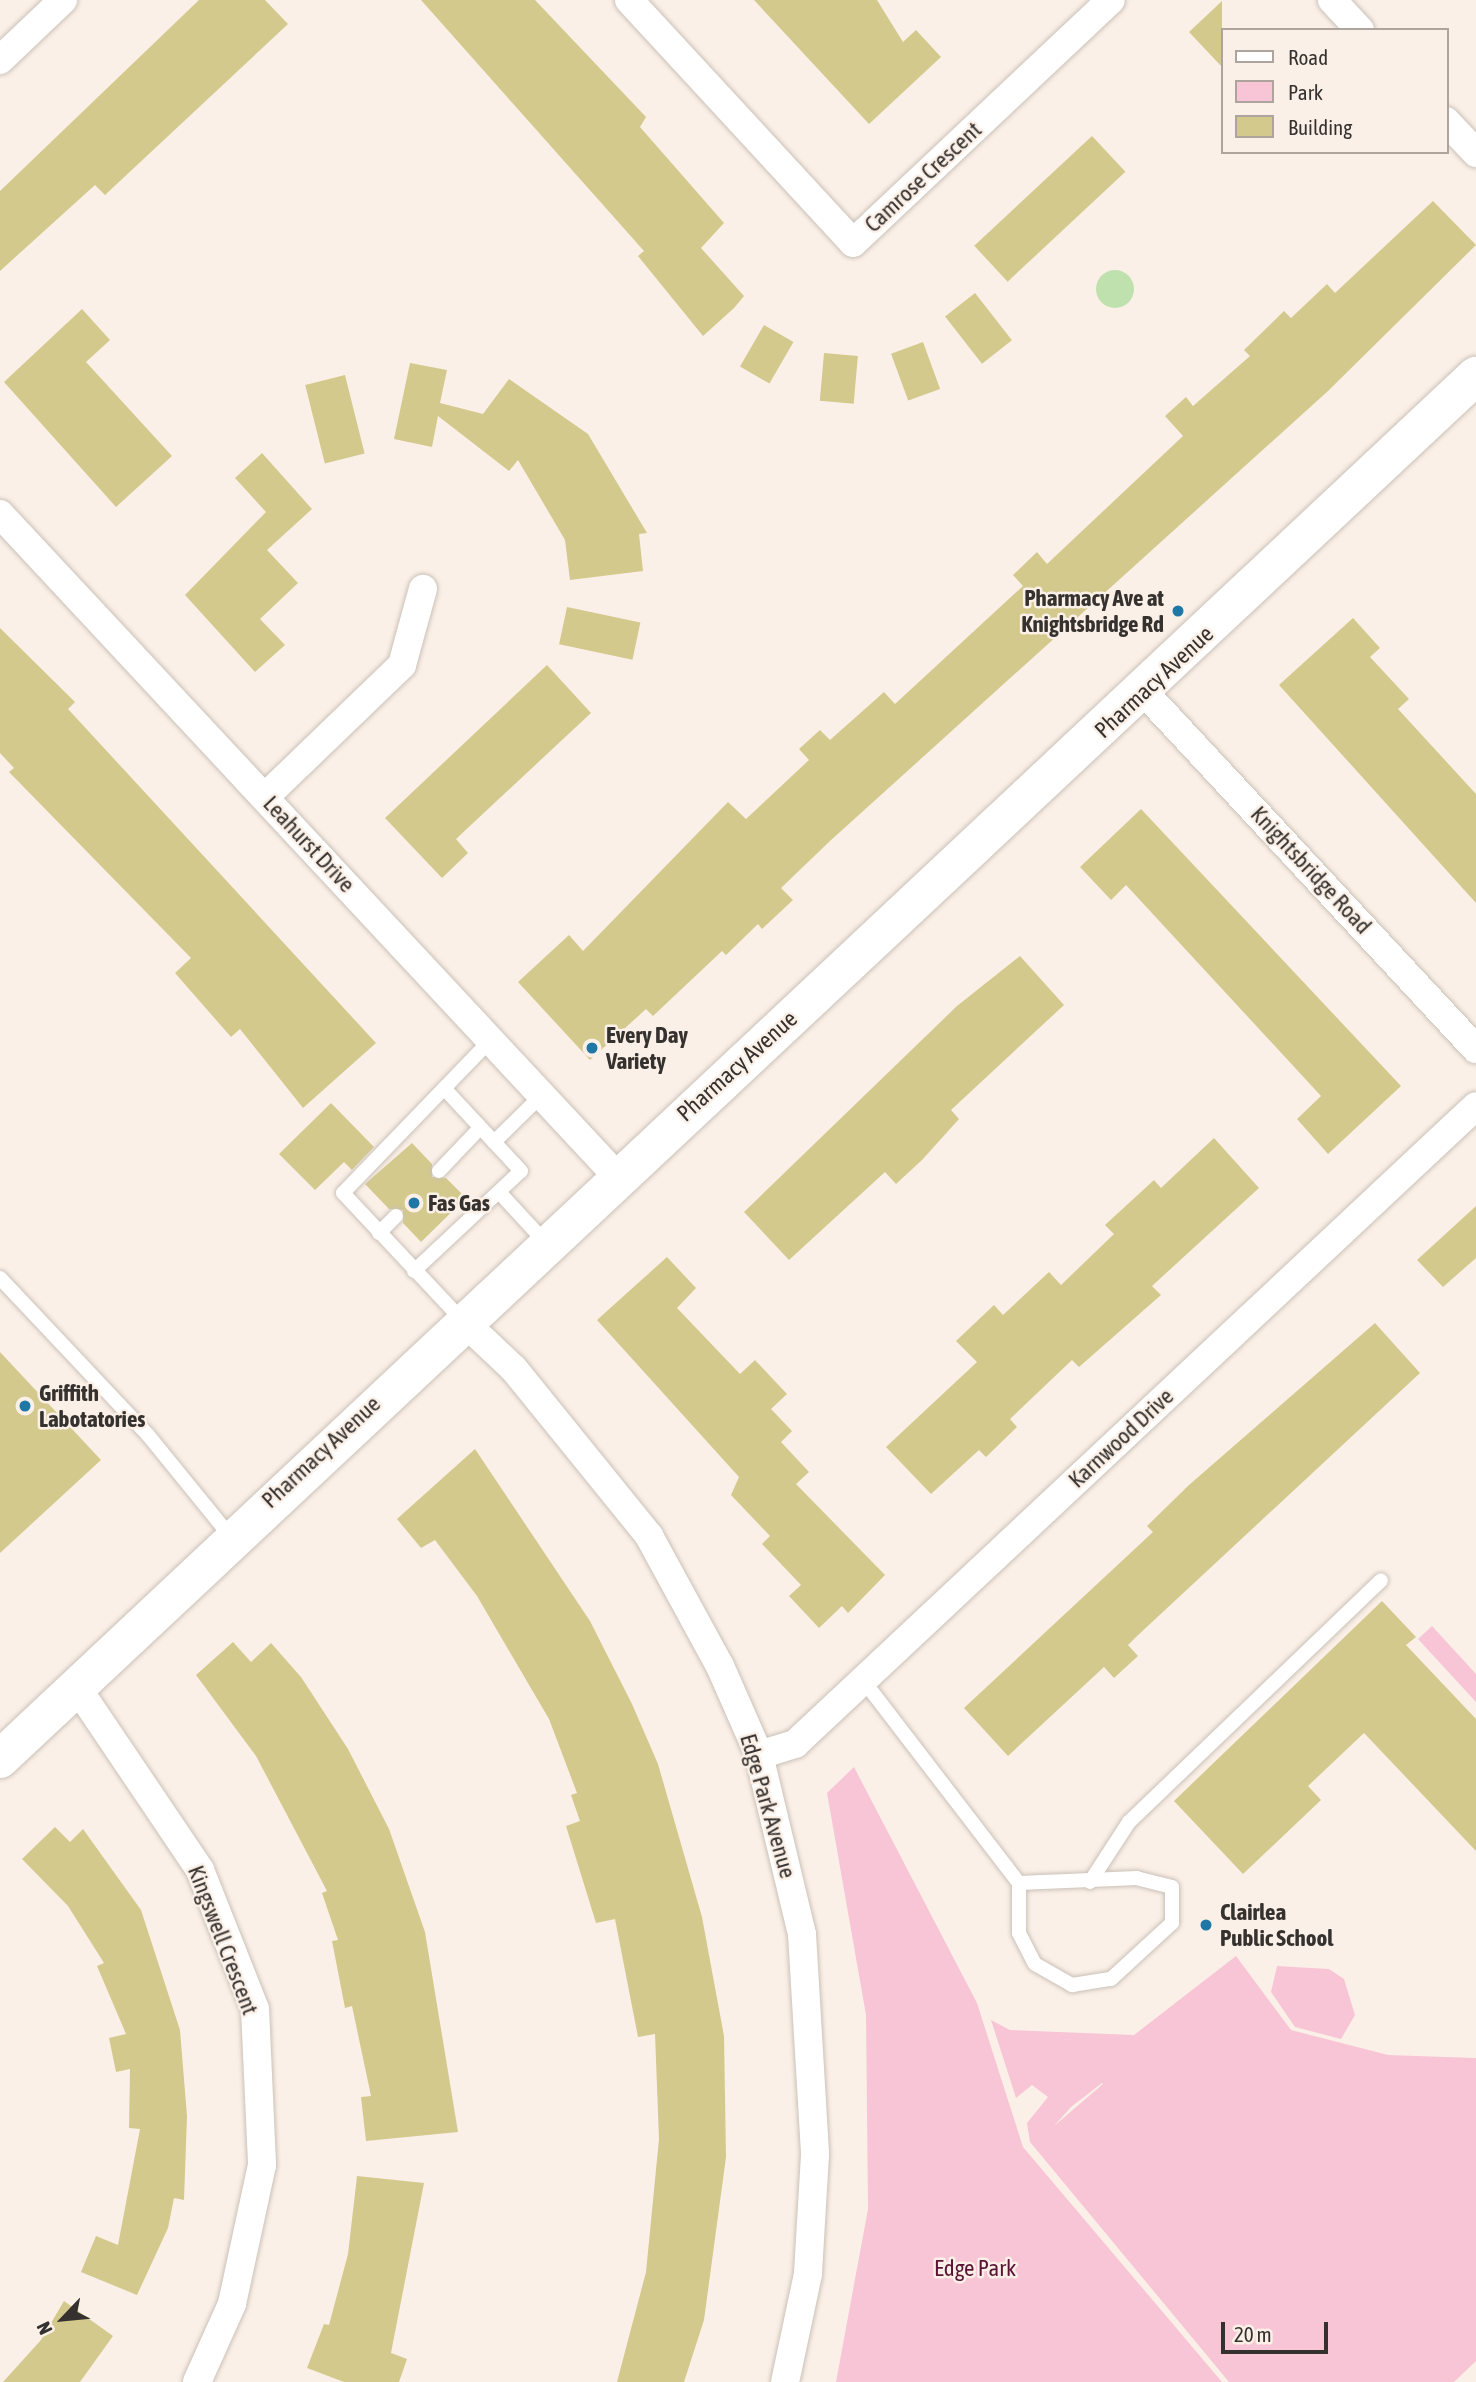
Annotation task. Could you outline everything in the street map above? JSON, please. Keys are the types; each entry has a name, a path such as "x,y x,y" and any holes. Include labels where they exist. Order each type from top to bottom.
{"street":[{"path":"0,60 63,0"},
{"name":"Camrose Crescent","path":"629,0 853,243 1111,0"},
{"path":"1332,0 1358,28"},
{"path":"1448,123 1476,153"},
{"name":"Pharmacy Avenue","path":"0,1759 78,1689 232,1536 461,1320 1145,693 1476,376"},
{"name":"Leahurst Drive","path":"0,514 266,796 617,1176"},
{"path":"266,796 402,665 423,589"},
{"name":"Knightsbridge Road","path":"1145,693 1476,1049"},
{"name":"Karnwood Drive","path":"759,1755 795,1744 1476,1106"},
{"name":"Edge Park Avenue","path":"461,1320 514,1369 649,1536 720,1666 759,1755 802,1934 815,2155 808,2274 785,2382"},
{"name":"Kingswell Crescent","path":"78,1689 200,1870 255,2009 262,2165 232,2304 197,2382"}],"lane":[{"path":"461,1320 343,1193 490,1041"},
{"path":"414,1271 520,1171 444,1088"},
{"path":"494,1142 541,1096"},
{"path":"439,1171 480,1128"},
{"path":"499,1192 545,1242"},
{"path":"379,1233 396,1216"},
{"path":"0,1278 148,1435 232,1536"},
{"path":"1090,1882 1129,1822 1381,1580"},
{"path":"863,1680 1019,1883 1019,1933 1035,1964 1072,1985 1111,1979 1172,1923 1172,1887 1137,1878 1019,1883"}],"green space":[{"path":"1432,1626 1476,1674 1476,1702 1418,1639"},
{"name":"Edge Park","path":"854,1767 977,2003 1023,2147 1222,2382 836,2382 868,2209 866,2015 827,1793"},
{"path":"1236,1956 1291,2030 1388,2055 1476,2058 1476,2361 1454,2382 1229,2382 1030,2142 1027,2123 1048,2097 1032,2085 1016,2098 991,2020 1010,2030 1134,2035","holes":["1103,2084 1054,2126 1071,2107"]},
{"path":"1277,1966 1329,1969 1344,1979 1355,2015 1341,2039 1295,2027 1271,1992"}],"shaded area":[{"path":"1115,270 1129,275 1134,289 1129,303 1115,308 1101,303 1096,289 1101,275"}],"building":[{"path":"199,0 265,0 288,24 105,195 95,185 0,271 0,191"},
{"path":"421,0 535,0 646,117 640,127 724,223 701,248 744,296 734,308 703,336 638,256 644,251"},
{"path":"754,0 877,0 903,42 916,30 941,57 869,124"},
{"path":"1222,1 1220,65 1189,32"},
{"path":"1092,136 1125,172 1008,282 974,246"},
{"path":"1433,201 1476,245 1328,391 830,841 781,888 793,900 762,929 758,924 726,955 722,951 653,1016 646,1009 590,1060 518,982 569,935 583,951 728,802 746,819 809,760 799,749 820,730 830,740 884,692 895,704 1023,586 1013,575 1037,552 1047,564 1183,436 1165,416 1186,397 1193,406 1250,356 1244,350 1284,311 1291,318 1327,284 1335,293"},
{"path":"975,293 1012,340 982,364 945,316"},
{"path":"82,309 110,340 86,362 172,456 116,507 4,382"},
{"path":"764,325 793,342 769,384 740,367"},
{"path":"923,342 940,389 908,401 891,354"},
{"path":"824,353 858,356 854,404 820,401"},
{"path":"410,363 447,370 440,403 483,414 509,379 588,434 647,533 639,534 643,571 570,580 565,540 518,460 509,471 438,416 432,447 394,439"},
{"path":"345,375 365,454 325,464 305,385"},
{"path":"262,453 312,509 267,550 298,583 260,619 285,645 255,672 185,595 266,512 235,478"},
{"path":"567,607 640,623 632,660 559,644"},
{"path":"1353,618 1380,648 1370,657 1409,699 1398,709 1476,794 1476,903 1279,685"},
{"path":"0,628 75,702 68,709 376,1043 303,1108 240,1029 231,1037 175,973 191,958 9,772 14,768 0,753"},
{"path":"547,665 591,713 456,839 468,853 442,878 385,818"},
{"path":"1141,809 1401,1086 1328,1154 1297,1119 1321,1096 1126,885 1111,900 1080,867"},
{"path":"1020,956 1064,1005 951,1110 959,1119 922,1160 896,1184 885,1172 789,1260 744,1212 957,1006"},
{"path":"331,1103 374,1147 352,1170 344,1162 315,1190 279,1154"},
{"path":"1214,1138 1259,1188 1152,1286 1161,1295 1079,1367 1072,1360 1010,1419 1017,1427 986,1457 979,1450 931,1494 886,1447 977,1362 956,1341 994,1305 1003,1315 1049,1272 1061,1285 1114,1234 1105,1225 1154,1180 1161,1188"},
{"path":"412,1143 432,1164 432,1177 446,1178 466,1198 421,1242 403,1223 403,1210 389,1209 365,1184"},
{"path":"1476,1206 1476,1258 1443,1287 1417,1260"},
{"path":"667,1257 696,1288 677,1308 740,1374 755,1360 787,1394 771,1409 792,1431 781,1442 809,1472 796,1484 885,1575 848,1613 842,1606 819,1628 789,1596 801,1585 762,1544 770,1536 731,1495 739,1477 597,1320"},
{"path":"1375,1323 1420,1373 1128,1645 1138,1656 1114,1678 1104,1667 1008,1756 964,1708 1153,1532 1147,1526 1189,1485"},
{"name":"Griffith Labotatories","path":"0,1352 101,1460 0,1553"},
{"path":"475,1449 590,1621 632,1704 658,1764 702,1917 724,2036 726,2157 704,2320 684,2382 617,2382 646,2272 659,2139 655,2034 638,2037 615,1919 596,1923 566,1826 580,1821 571,1795 577,1793 549,1719 477,1596 435,1540 421,1548 397,1519"},
{"path":"1382,1601 1416,1637 1406,1645 1476,1719 1476,1851 1364,1733 1308,1786 1321,1800 1243,1874 1174,1801"},
{"path":"233,1642 251,1662 271,1643 301,1677 348,1749 389,1829 425,1932 458,2132 366,2141 361,2097 371,2096 352,2006 345,2008 332,1941 338,1940 322,1893 327,1891 256,1756 196,1675"},
{"path":"55,1827 70,1842 83,1829 141,1910 180,2030 187,2116 184,2200 174,2198 168,2228 137,2295 81,2272 96,2236 118,2245 140,2129 129,2128 130,2069 116,2072 109,2038 126,2034 97,1966 104,1963 68,1906 22,1859"},
{"path":"357,2176 424,2183 391,2353 407,2359 399,2382 344,2382 307,2368 324,2324 329,2325 348,2254"},
{"path":"64,2301 113,2336 80,2382 3,2382 41,2340"}],"place":[{"name":"Pharmacy Ave at Knightsbridge Rd","path":"1178,611"},
{"name":"Every Day Variety","path":"592,1048"},
{"name":"Fas Gas","path":"414,1203"},
{"name":"Griffith Labotatories","path":"25,1406"},
{"name":"Clairlea Public School","path":"1206,1925"}]}
